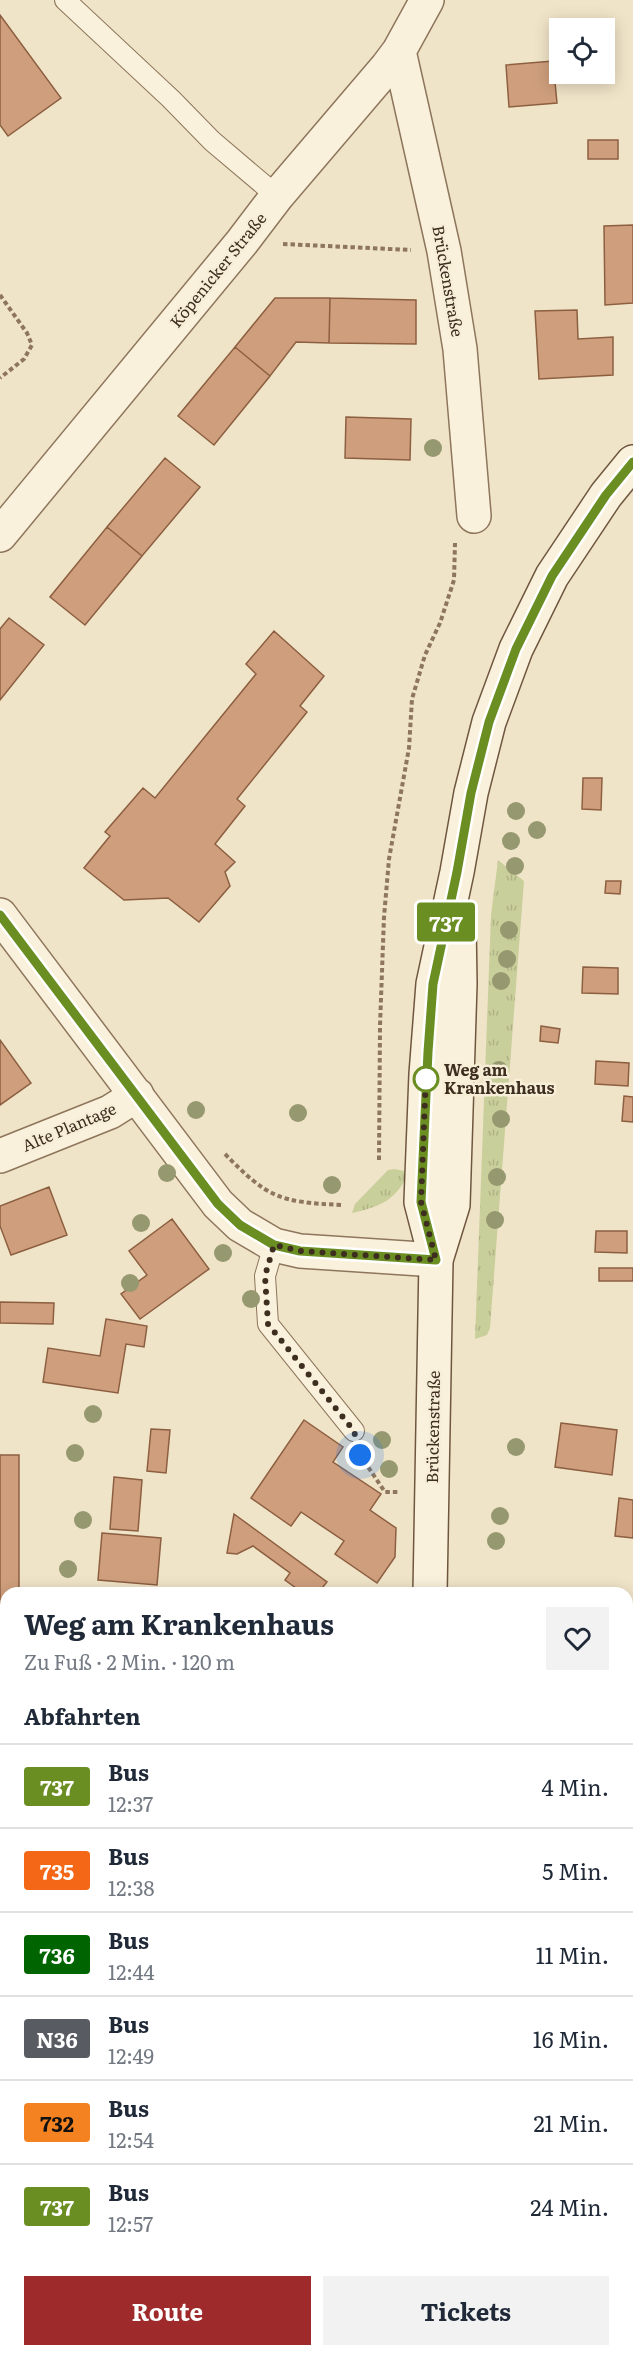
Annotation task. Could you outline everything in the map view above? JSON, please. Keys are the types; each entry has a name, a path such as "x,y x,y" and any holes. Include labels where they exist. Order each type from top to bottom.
{"street":[{"name":"Köpenicker Straße","path":"0,535 242,242 277,196 399,51 427,0"},
{"name":"Brückenstraße","path":"399,51 444,251 460,350 474,516"},
{"name":"Brückenstraße","path":"430,1587 436,1260 421,1202 426,1074 433,984 471,793 489,722 516,649 552,576 606,495 633,462"},
{"path":"0,915 218,1204 240,1225 274,1245 300,1251 436,1260"},
{"name":"Alte Plantage","path":"0,1156 110,1112 137,1095"}],"lane":[{"path":"65,0 171,99 212,141 277,196"},
{"path":"274,1245 265,1276 268,1324 354,1431"}],"path":[{"path":"242,242 444,251"},
{"path":"0,295 27,333 32,345 24,359 0,378"},
{"path":"379,1160 384,917 389,859 409,748 412,699 425,655 440,622 454,580 454,544 474,516"},
{"path":"220,1149 251,1180 270,1193 288,1200 340,1205"},
{"path":"354,1431 360,1455 385,1492 403,1492"}],"green space":[{"path":"498,860 524,881 490,1328 487,1335 475,1339 491,915"},
{"path":"388,1170 410,1172 399,1189 380,1204 352,1213 355,1204"}],"building":[{"path":"0,15 61,98 8,136 0,125"},
{"path":"549,61 549,84 555,84 557,103 509,107 506,65"},
{"path":"588,140 618,140 618,159 588,159"},
{"path":"633,225 633,303 605,305 604,226"},
{"path":"275,298 330,298 329,343 296,342 270,376 235,347"},
{"path":"330,298 416,300 416,344 329,343"},
{"path":"577,310 578,339 613,337 613,375 539,379 535,311"},
{"path":"235,347 270,376 214,445 178,416"},
{"path":"346,417 411,419 410,460 345,458"},
{"path":"165,458 200,487 142,556 107,527"},
{"path":"107,527 142,556 85,625 50,597"},
{"path":"9,618 44,645 0,700 0,629"},
{"path":"274,631 324,676 300,706 307,712 237,799 245,806 215,844 235,862 225,872 230,886 199,922 168,898 124,900 84,868 110,836 105,832 143,788 155,798 256,674 246,664"},
{"path":"583,778 602,778 601,810 582,809"},
{"path":"606,881 621,881 620,894 605,893"},
{"path":"583,967 618,968 618,994 582,993"},
{"path":"541,1026 560,1029 558,1043 540,1041"},
{"path":"0,1040 31,1083 0,1105"},
{"path":"596,1061 629,1063 628,1086 595,1084"},
{"path":"624,1096 633,1097 633,1122 622,1121"},
{"path":"49,1187 67,1235 11,1255 0,1226 0,1206"},
{"path":"172,1219 209,1269 140,1319 121,1294 147,1275 129,1251"},
{"path":"596,1231 627,1231 627,1253 595,1252"},
{"path":"599,1268 633,1268 633,1281 599,1281"},
{"path":"0,1302 54,1303 53,1324 0,1323"},
{"path":"106,1319 147,1326 144,1347 126,1344 118,1393 43,1382 48,1348 100,1356"},
{"path":"304,1420 343,1447 333,1462 381,1494 370,1510 396,1528 395,1557 377,1583 335,1554 344,1541 301,1512 291,1526 251,1498"},
{"path":"561,1423 617,1430 612,1475 555,1467"},
{"path":"151,1429 170,1430 166,1473 147,1471"},
{"path":"0,1455 19,1455 19,1587 0,1587"},
{"path":"114,1477 142,1480 138,1531 110,1529"},
{"path":"619,1498 633,1500 633,1538 615,1536"},
{"path":"234,1514 327,1582 323,1587 295,1587 285,1580 290,1573 253,1546 237,1554 227,1553"},
{"path":"102,1533 161,1538 157,1585 98,1580"}],"bus line":[{"name":"737","path":"0,915 218,1204 240,1225 274,1245 300,1251 436,1260 421,1202 426,1074 433,984 471,793 489,722 516,649 552,576 606,495 633,462"}],"place":[{"name":"Weg am Krankenhaus","path":"426,1079"}],"route":[{"path":"360,1455 354,1431 268,1324 265,1276 274,1245 300,1251 332,1254 436,1260 421,1202 426,1074 426,1079"}]}
